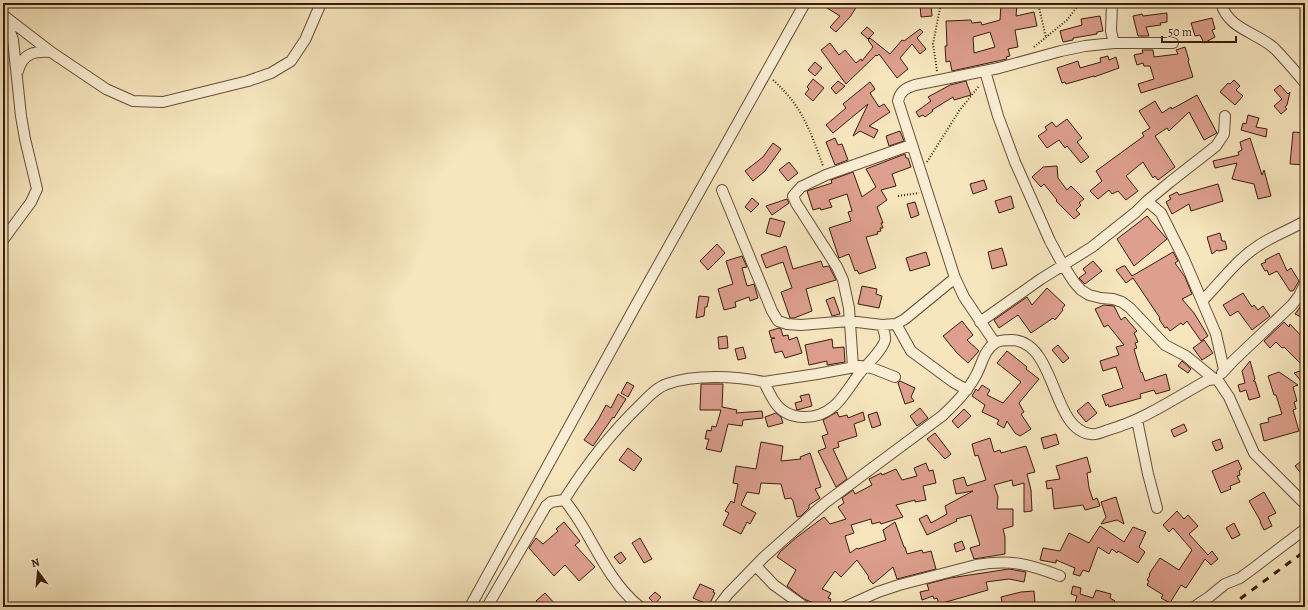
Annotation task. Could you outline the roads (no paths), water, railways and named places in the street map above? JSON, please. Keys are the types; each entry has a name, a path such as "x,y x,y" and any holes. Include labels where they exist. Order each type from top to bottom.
{"street":[{"path":"4,15 52,52 100,85 120,96 133,100 163,102 248,81 272,73 291,61 305,40 321,3"},
{"path":"470,607 636,305 805,3"},
{"path":"1112,3 1111,31 1114,43"},
{"path":"1222,3 1224,12 1229,19 1241,29 1272,47 1305,83"},
{"path":"3,240 31,202 37,189 25,139 18,95 13,40 4,15"},
{"path":"995,343 964,297 955,278 911,145 898,101 899,95 906,88 939,80 986,74 1061,51 1114,43 1173,43"},
{"path":"16,75 23,59 28,55 37,52 52,52"},
{"path":"986,74 998,116 1014,162 1062,265 1080,290 1089,295 1122,302 1130,308 1165,345 1186,356 1215,379 1229,397 1254,453 1304,504"},
{"path":"980,322 1041,279 1092,247 1216,146 1224,134 1225,116"},
{"path":"853,367 847,294 843,280 837,267 794,200 793,196 801,187 826,175 911,145"},
{"path":"722,190 772,311 778,320 787,324 801,325 849,321 882,325 896,324 955,278"},
{"path":"1147,201 1161,213 1184,259 1216,334 1224,370"},
{"path":"1202,301 1251,251 1259,245 1305,221"},
{"path":"718,607 728,594 756,566 825,503 942,416 954,405 967,390 976,376 982,360 995,343 1008,340 1020,340 1032,349 1045,366 1058,400 1070,422 1081,432 1092,434 1104,432 1137,420 1208,380 1215,379 1232,360 1292,305 1299,296 1305,284"},
{"path":"896,324 911,350 967,390"},
{"path":"764,382 774,401 783,410 791,415 809,417 827,411 835,405 879,350 885,339 882,325"},
{"path":"487,607 546,506 551,502 564,500 582,472 616,429 651,395 665,384 698,378 745,378 764,382 781,378 866,366 895,377"},
{"path":"1137,420 1148,474 1157,508"},
{"path":"564,500 575,514 621,587 640,607"},
{"path":"1194,607 1210,597 1225,584 1240,578 1305,529"},
{"path":"845,607 878,592 898,585 988,562 1020,563 1060,576"},
{"path":"756,566 774,585 805,607"}],"railway":[{"path":"1229,607 1305,551"}]}
